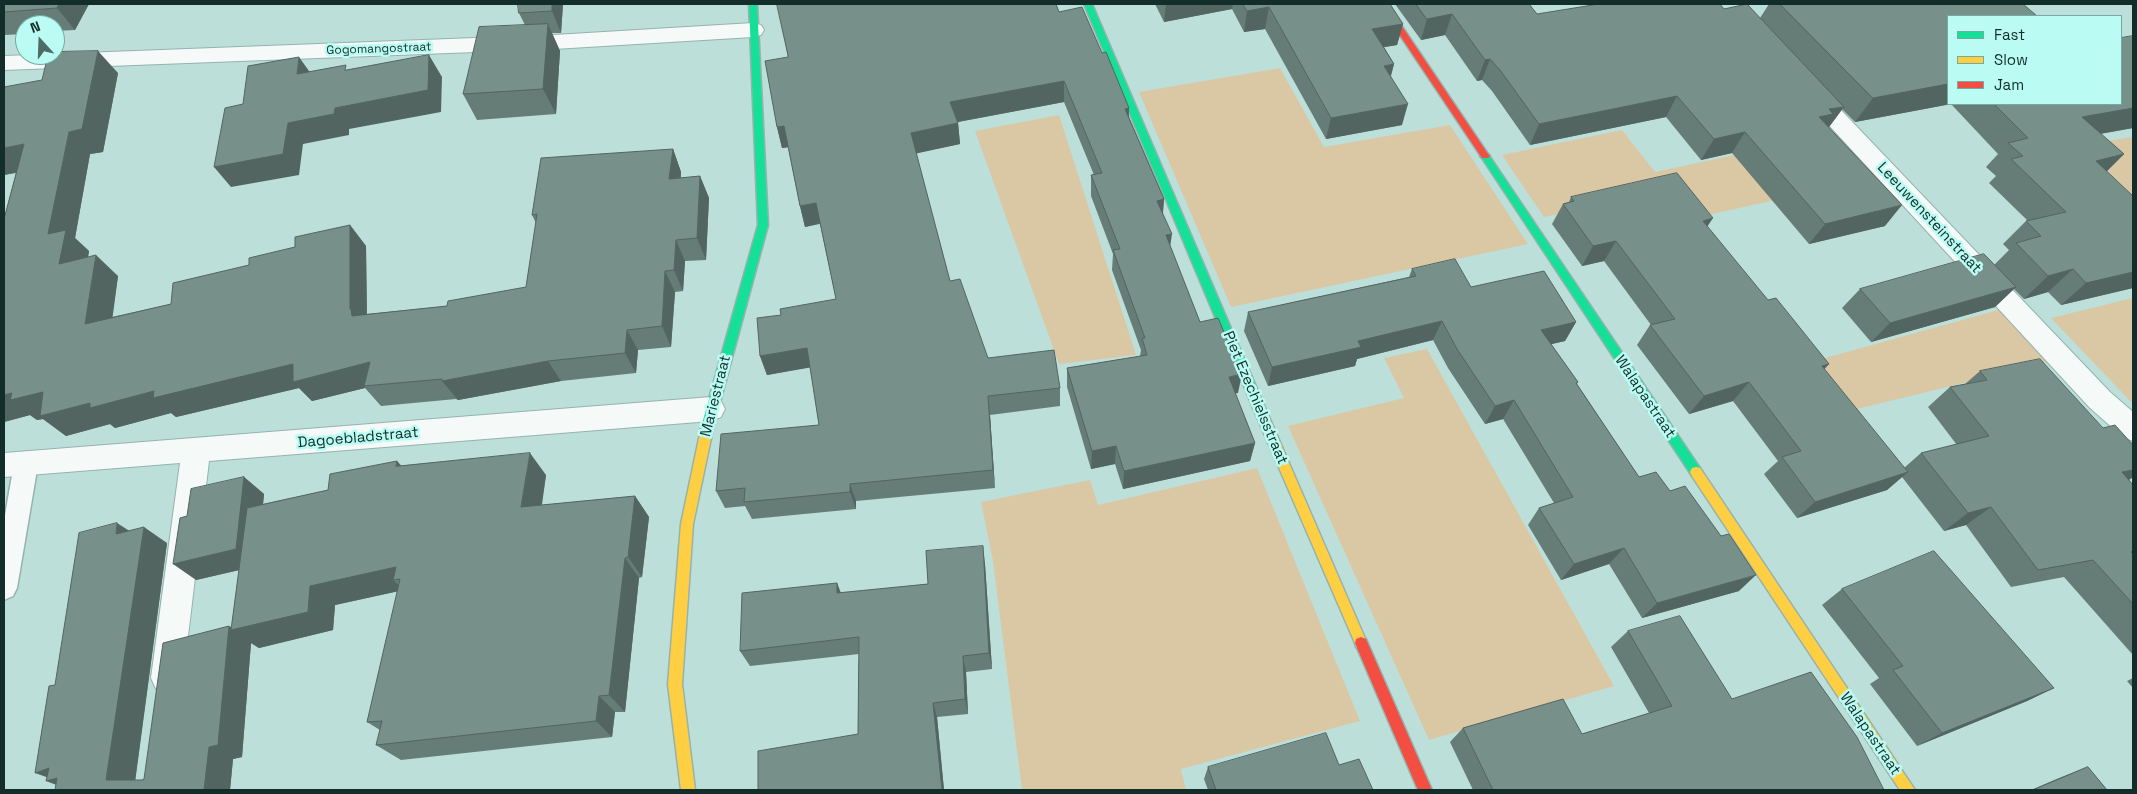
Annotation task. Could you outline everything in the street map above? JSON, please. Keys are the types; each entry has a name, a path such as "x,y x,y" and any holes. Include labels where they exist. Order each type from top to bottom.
{"street":[{"name":"Mariestraat","path":"688,790 675,684 687,524 712,409 763,225 753,4"},
{"name":"Piet Ezechielsstraat","path":"1088,4 1272,437 1425,790"},
{"name":"Walapastraat","path":"1383,4 1908,790"},
{"name":"Gogomangostraat","path":"4,63 554,42 753,30"},
{"name":"Leeuwensteinstraat","path":"1796,76 2100,400 2133,430"},
{"name":"Dagoebladstraat","path":"15,464 196,452 712,409"},
{"path":"163,703 196,452"}],"lane":[{"path":"4,588 15,464"}],"shaded area":[{"path":"1280,68 1324,147 1450,125 1528,244 1231,307 1139,92"},
{"path":"1059,115 1136,355 1059,364 975,131"},
{"path":"1622,130 1655,172 1838,133 1879,177 1690,219 1668,190 1544,217 1502,155"},
{"path":"2133,137 2133,195 2080,145"},
{"path":"2133,298 2133,404 2051,318"},
{"path":"2002,309 2049,362 1845,412 1807,363"},
{"path":"1427,349 1614,686 1429,740 1288,426 1404,398 1384,358"},
{"path":"1257,468 1360,721 1181,769 1186,790 1022,790 993,561 981,502 1090,480 1098,505"}],"building":[{"path":"4,4 59,4 57,8 4,12"},
{"path":"518,4 552,4 552,11 519,13"},
{"path":"777,4 1056,4 1059,12 1082,7 1102,53 1106,52 1129,108 1125,109 1164,199 1157,201 1172,234 1166,235 1200,322 1218,318 1242,374 1229,377 1255,443 1124,471 1116,446 1092,451 1067,368 1147,355 1142,338 1145,338 1113,250 1120,249 1091,175 1102,173 1064,81 950,102 958,123 911,133 950,281 960,279 988,358 1054,350 1060,388 988,396 993,470 850,484 850,492 744,502 745,488 716,491 721,434 819,425 807,348 760,356 757,318 781,315 780,309 836,299 816,203 800,206 784,126 777,127 765,61 788,57"},
{"path":"1243,4 1390,4 1403,24 1372,29 1394,64 1384,66 1408,104 1331,118 1269,7 1247,11"},
{"path":"1416,4 1529,4 1537,14 1599,4 1720,4 1724,9 1747,4 1844,107 1829,109 1833,114 1819,117 1902,205 1825,224 1745,132 1714,139 1677,96 1539,124 1500,70 1490,59 1485,60 1452,14 1427,19"},
{"path":"1780,4 2023,4 2036,15 1947,15 1947,84 1873,98"},
{"path":"548,24 543,89 463,94 479,27"},
{"path":"2133,36 2133,108 2082,117 2124,154 2096,161 2133,196 2133,272 2086,283 2073,269 2048,276 2016,243 2041,236 2026,221 2066,212 2011,159 2023,156 2008,143 2028,138 1995,105 2122,105 2122,38"},
{"path":"98,51 82,129 69,132 48,234 66,230 59,264 96,255 85,324 171,304 173,283 249,265 249,258 295,247 295,237 350,225 350,309 352,316 447,306 448,301 526,287 537,214 532,215 541,158 673,149 669,179 700,176 697,238 676,240 674,270 665,271 662,326 627,330 625,353 548,361 442,381 442,379 364,386 370,362 293,382 293,364 153,398 154,391 90,408 90,403 40,416 43,392 10,400 12,393 4,395 4,219 24,144 4,148 4,87 42,80 46,65 65,65 65,52"},
{"path":"429,55 428,90 335,108 334,114 288,123 283,154 214,167 225,108 243,104 248,66 299,57 297,74 346,65 345,70"},
{"path":"1677,173 1713,218 1703,221 1768,300 1776,298 1829,364 1822,366 1908,472 1815,502 1782,457 1801,451 1749,382 1704,396 1650,325 1675,319 1616,241 1593,246 1563,204 1574,201 1571,197"},
{"path":"1984,254 2016,287 1890,323 1860,289"},
{"path":"1455,259 1471,287 1544,271 1576,322 1541,330 1578,382 1576,383 1639,477 1656,472 1670,491 1685,486 1721,536 1729,534 1756,575 1657,603 1624,548 1574,564 1539,508 1573,497 1514,400 1495,406 1457,349 1442,321 1358,341 1361,347 1272,367 1248,312 1416,276 1412,269"},
{"path":"2040,359 2103,428 2115,425 2133,445 2133,470 2122,472 2133,485 2133,551 2131,552 2133,554 2133,604 2093,560 2038,570 1991,507 1968,513 1921,453 1989,436 1950,387 1987,380 1980,371"},
{"path":"530,453 521,507 635,496 628,557 625,558 609,695 599,696 596,721 376,745 382,721 367,722 400,579 393,580 396,567 310,586 308,612 231,630 247,508 328,490 330,474 397,461 396,466"},
{"path":"244,477 236,549 173,564 180,518 187,516 191,489"},
{"path":"117,523 116,534 144,527 106,780 144,779 163,643 229,626 218,745 209,747 204,790 55,790 57,778 46,781 49,768 35,773 49,686 55,685 79,533"},
{"path":"983,546 989,653 963,656 965,699 933,703 942,790 758,790 758,751 858,734 859,637 740,651 742,593 837,583 837,593 928,584 926,551"},
{"path":"1934,551 2054,688 1942,733 1893,670 1903,666 1842,589"},
{"path":"1680,616 1732,699 1811,672 1857,737 1884,790 1493,790 1463,728 1563,699 1582,734 1672,706 1628,631"},
{"path":"1326,733 1339,765 1359,759 1373,790 1216,790 1208,767"},
{"path":"2088,767 2107,790 2033,790"}],"traffic: fast":[{"path":"708,424 763,225 753,4"},
{"path":"1088,4 1260,410"},
{"path":"1485,156 1696,472"}],"traffic: slow":[{"path":"1260,410 1361,643"},
{"path":"688,790 675,684 687,524 708,424"},
{"path":"1696,472 1908,790"}],"traffic: jam":[{"path":"1383,4 1485,156"},
{"path":"1361,643 1425,790"}]}
